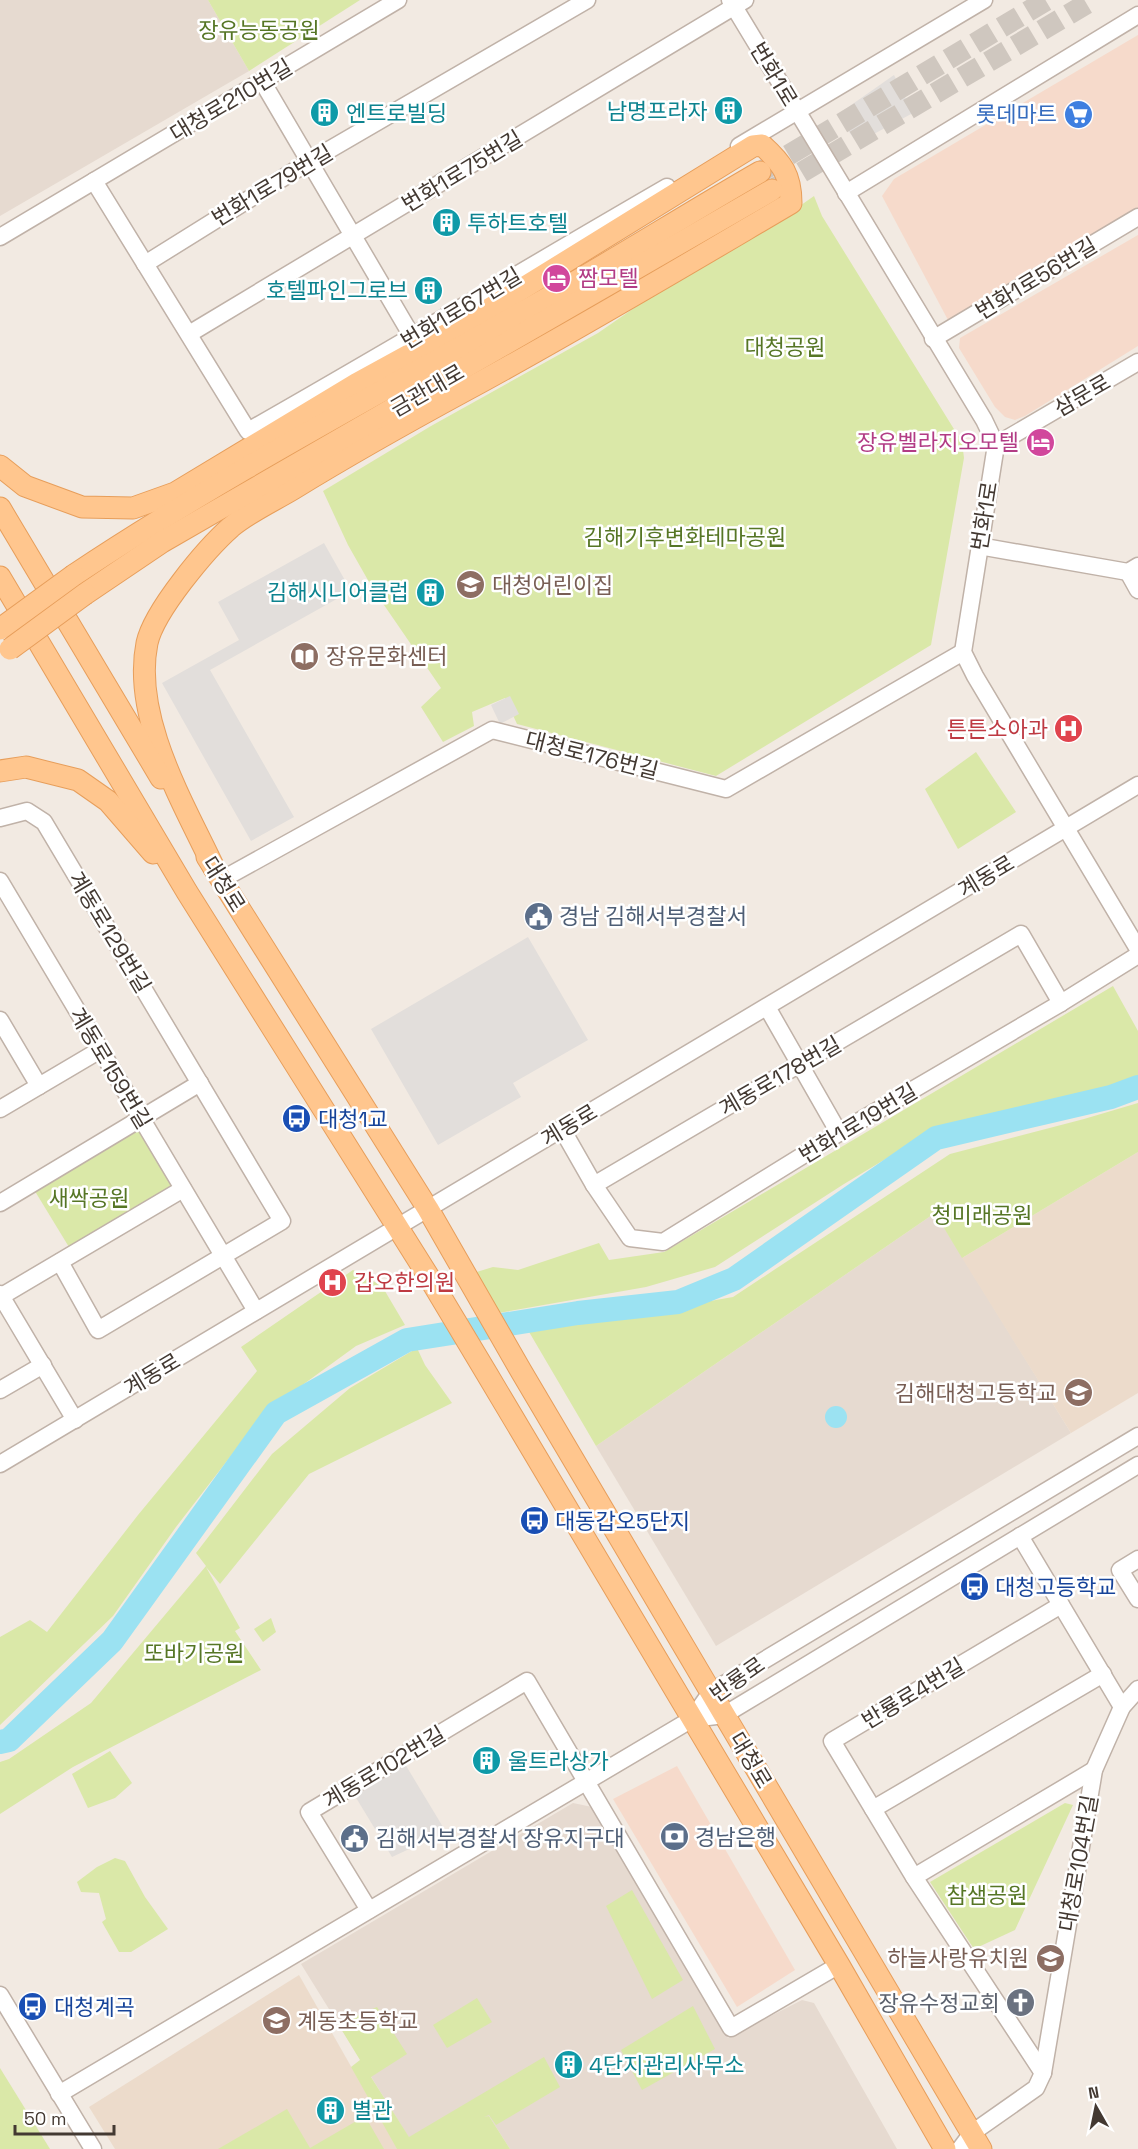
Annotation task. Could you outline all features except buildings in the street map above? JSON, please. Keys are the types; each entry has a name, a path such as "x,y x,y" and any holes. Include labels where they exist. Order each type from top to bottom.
{"main road":[{"path":"0,466 25,486 82,507 133,508 175,493 258,434 460,327 753,146 762,145 786,171 791,191 791,203 539,350 365,445 232,527 185,578 165,605 147,642 145,688 154,734 218,874"},
{"name":"금관대로","path":"0,629 138,532 544,300 760,172"},
{"name":"금관대로","path":"5,653 85,594 162,542 772,190"},
{"path":"258,434 416,372"},
{"path":"365,445 439,383"},
{"name":"대청로","path":"0,508 218,874 455,1254 971,2144"},
{"name":"대청로","path":"0,576 187,892 427,1274 839,1965 945,2149"},
{"path":"0,771 26,767 78,780 108,801 187,892"}],"street":[{"name":"대청로210번길","path":"0,237 398,0"},
{"name":"번화1로79번길","path":"146,264 310,161 587,0"},
{"name":"번화1로67번길","path":"258,434 529,267 797,112 984,0"},
{"name":"번화1로","path":"736,2 797,112 984,420 996,446 963,652"},
{"name":"번화1로75번길","path":"189,334 354,236 736,2"},
{"path":"846,193 1138,15"},
{"path":"262,81 413,338"},
{"path":"94,181 189,334 258,434"},
{"name":"번화1로56번길","path":"933,339 1138,217"},
{"name":"삼문로","path":"996,446 1138,362"},
{"path":"979,546 1133,569 1138,590"},
{"path":"963,652 1065,829 1138,949"},
{"name":"대청로176번길","path":"218,874 492,730 726,789 963,652"},
{"name":"계동로","path":"0,1464 1138,785"},
{"name":"계동로129번길","path":"0,818 27,811 44,822 200,1083"},
{"name":"계동로159번길","path":"0,881 256,1311"},
{"name":"계동로178번길","path":"594,1185 1021,934 1061,1003"},
{"name":"번화1로19번길","path":"594,1185 630,1238 663,1242 1138,955"},
{"path":"767,1007 839,1134"},
{"path":"0,1020 39,1086"},
{"path":"0,1109 100,1050"},
{"path":"0,1203 200,1083 282,1221 98,1330 60,1262"},
{"path":"562,1129 594,1185"},
{"path":"75,1420 1,1296 183,1189"},
{"path":"0,1390 43,1365"},
{"name":"반룡로","path":"692,1719 711,1692 1138,1436"},
{"name":"반룡로","path":"692,1719 724,1715 1138,1465"},
{"path":"1020,1536 1122,1707"},
{"path":"1138,1559 1120,1569 1138,1599"},
{"name":"반룡로4번길","path":"1043,2073 914,1877 832,1741 1061,1605"},
{"path":"873,1809 1103,1674"},
{"name":"계동로102번길","path":"369,1910 309,1812 527,1681 586,1782"},
{"name":"대청로104번길","path":"971,2144 1036,2088 1043,2073 1094,1770 1122,1707 1138,1689"},
{"path":"59,2094 692,1719"},
{"path":"914,1877 1094,1770"},
{"path":"586,1782 731,2028 839,1965"},
{"path":"0,1995 93,2149"}],"shaded area":[{"path":"0,0 208,0 249,71 0,216"},
{"name":"롯데마트","path":"1138,35 1138,214 962,319 948,320 882,196 894,179"},
{"path":"894,75 913,113 857,143 837,115"},
{"path":"1138,235 1138,346 1025,416 1015,420 1005,417 995,407 959,348 960,338"},
{"path":"324,543 351,591 210,670 294,817 251,841 162,683 239,640 218,602"},
{"path":"510,696 519,714 500,724 491,705"},
{"path":"528,937 588,1040 513,1083 521,1097 438,1145 371,1029"},
{"name":"김해대청고등학교","path":"1138,1152 1138,1393 1071,1433 962,1258"},
{"path":"935,1213 1071,1433 716,1646 596,1446"},
{"path":"405,1764 446,1832 392,1857 355,1796"},
{"path":"677,1766 795,1970 737,2007 613,1799"},
{"path":"573,1803 592,1807 728,2038 802,2000 814,2003 897,2149 510,2149 489,2116 423,2149 416,2149 301,1964"},
{"name":"계동초등학교","path":"299,1975 398,2149 115,2149 89,2107"}],"green space":[{"name":"장유능동공원","path":"208,0 360,0 249,71"},
{"name":"김해기후변화테마공원","path":"814,196 822,216 962,442 964,458 931,645 716,776 517,724 505,698 472,712 474,726 443,742 421,707 441,688 373,589 348,545 323,491 431,426 598,333 676,279 764,231"},
{"path":"976,752 1016,812 958,849 925,789"},
{"path":"1113,986 1138,1031 1138,1076 1106,1090 937,1128 844,1184 715,1267 646,1287 493,1314 470,1274 493,1267 518,1270 599,1243 609,1260 664,1252"},
{"name":"청미래공원","path":"1138,1103 1138,1152 962,1258 935,1213 596,1446 525,1325 608,1319 733,1297 950,1154"},
{"name":"새싹공원","path":"141,1124 180,1187 72,1252 33,1188"},
{"path":"353,1270 382,1286 405,1325 356,1346 264,1413 176,1527 113,1616 0,1725 0,1637 30,1620 47,1632 138,1515 257,1371 241,1347"},
{"name":"또바기공원","path":"417,1348 425,1365 452,1403 309,1474 220,1584 206,1567 240,1628 235,1631 261,1670 73,1767 0,1814 0,1762 9,1759 91,1703 206,1566 196,1553 272,1454 350,1388"},
{"path":"271,1618 276,1632 263,1642 254,1629"},
{"path":"110,1751 132,1783 115,1798 88,1808 72,1774"},
{"name":"참샘공원","path":"1065,1803 1073,1805 1015,1930 974,1949 930,1882"},
{"path":"115,1858 125,1861 145,1897 168,1929 131,1952 119,1952 102,1922 106,1919 99,1893 81,1892 77,1882 97,1867"},
{"path":"632,1890 683,1980 652,1999 606,1906"},
{"path":"477,1998 492,2022 447,2048 433,2025"},
{"path":"693,2006 715,2049 642,2090 621,2050"},
{"path":"377,2007 407,2054 371,2077 409,2137 544,2057 560,2087 496,2125 489,2115 484,2117 489,2116 510,2149 397,2149 351,2067 360,2060 338,2024"},
{"path":"0,2068 50,2149 0,2149"},
{"path":"287,2109 310,2148 365,2116 384,2149 218,2149"}],"water":[{"path":"836,1406 844,1409 847,1417 844,1425 836,1428 828,1425 825,1417 828,1409"}],"waterway":[{"path":"0,1742 9,1740 112,1641 276,1413 407,1340 578,1313 678,1302 734,1279 936,1138 1111,1097 1138,1087"}],"tunnel":[{"path":"762,171 1047,0"},
{"path":"775,188 1093,0"}],"place":[{"name":"남명프라자","path":"729,111"},
{"name":"엔트로빌딩","path":"325,113"},
{"name":"롯데마트","path":"1078,114"},
{"name":"투하트호텔","path":"446,223"},
{"name":"짬모텔","path":"557,278"},
{"name":"호텔파인그로브","path":"429,290"},
{"name":"장유벨라지오모텔","path":"1040,442"},
{"name":"대청어린이집","path":"471,585"},
{"name":"김해시니어클럽","path":"430,592"},
{"name":"장유문화센터","path":"305,656"},
{"name":"튼튼소아과","path":"1069,729"},
{"name":"경남 김해서부경찰서","path":"538,916"},
{"name":"대청1교","path":"297,1119"},
{"name":"갑오한의원","path":"333,1282"},
{"name":"김해대청고등학교","path":"1078,1393"},
{"name":"대동갑오5단지","path":"534,1521"},
{"name":"대청고등학교","path":"974,1587"},
{"name":"울트라상가","path":"487,1761"},
{"name":"경남은행","path":"674,1837"},
{"name":"김해서부경찰서 장유지구대","path":"355,1838"},
{"name":"하늘사랑유치원","path":"1050,1958"},
{"name":"장유수정교회","path":"1021,2003"},
{"name":"대청계곡","path":"33,2007"},
{"name":"계동초등학교","path":"276,2021"},
{"name":"4단지관리사무소","path":"568,2065"},
{"name":"별관","path":"331,2110"}],"park label":[{"name":"대청공원","path":"785,347"}]}
